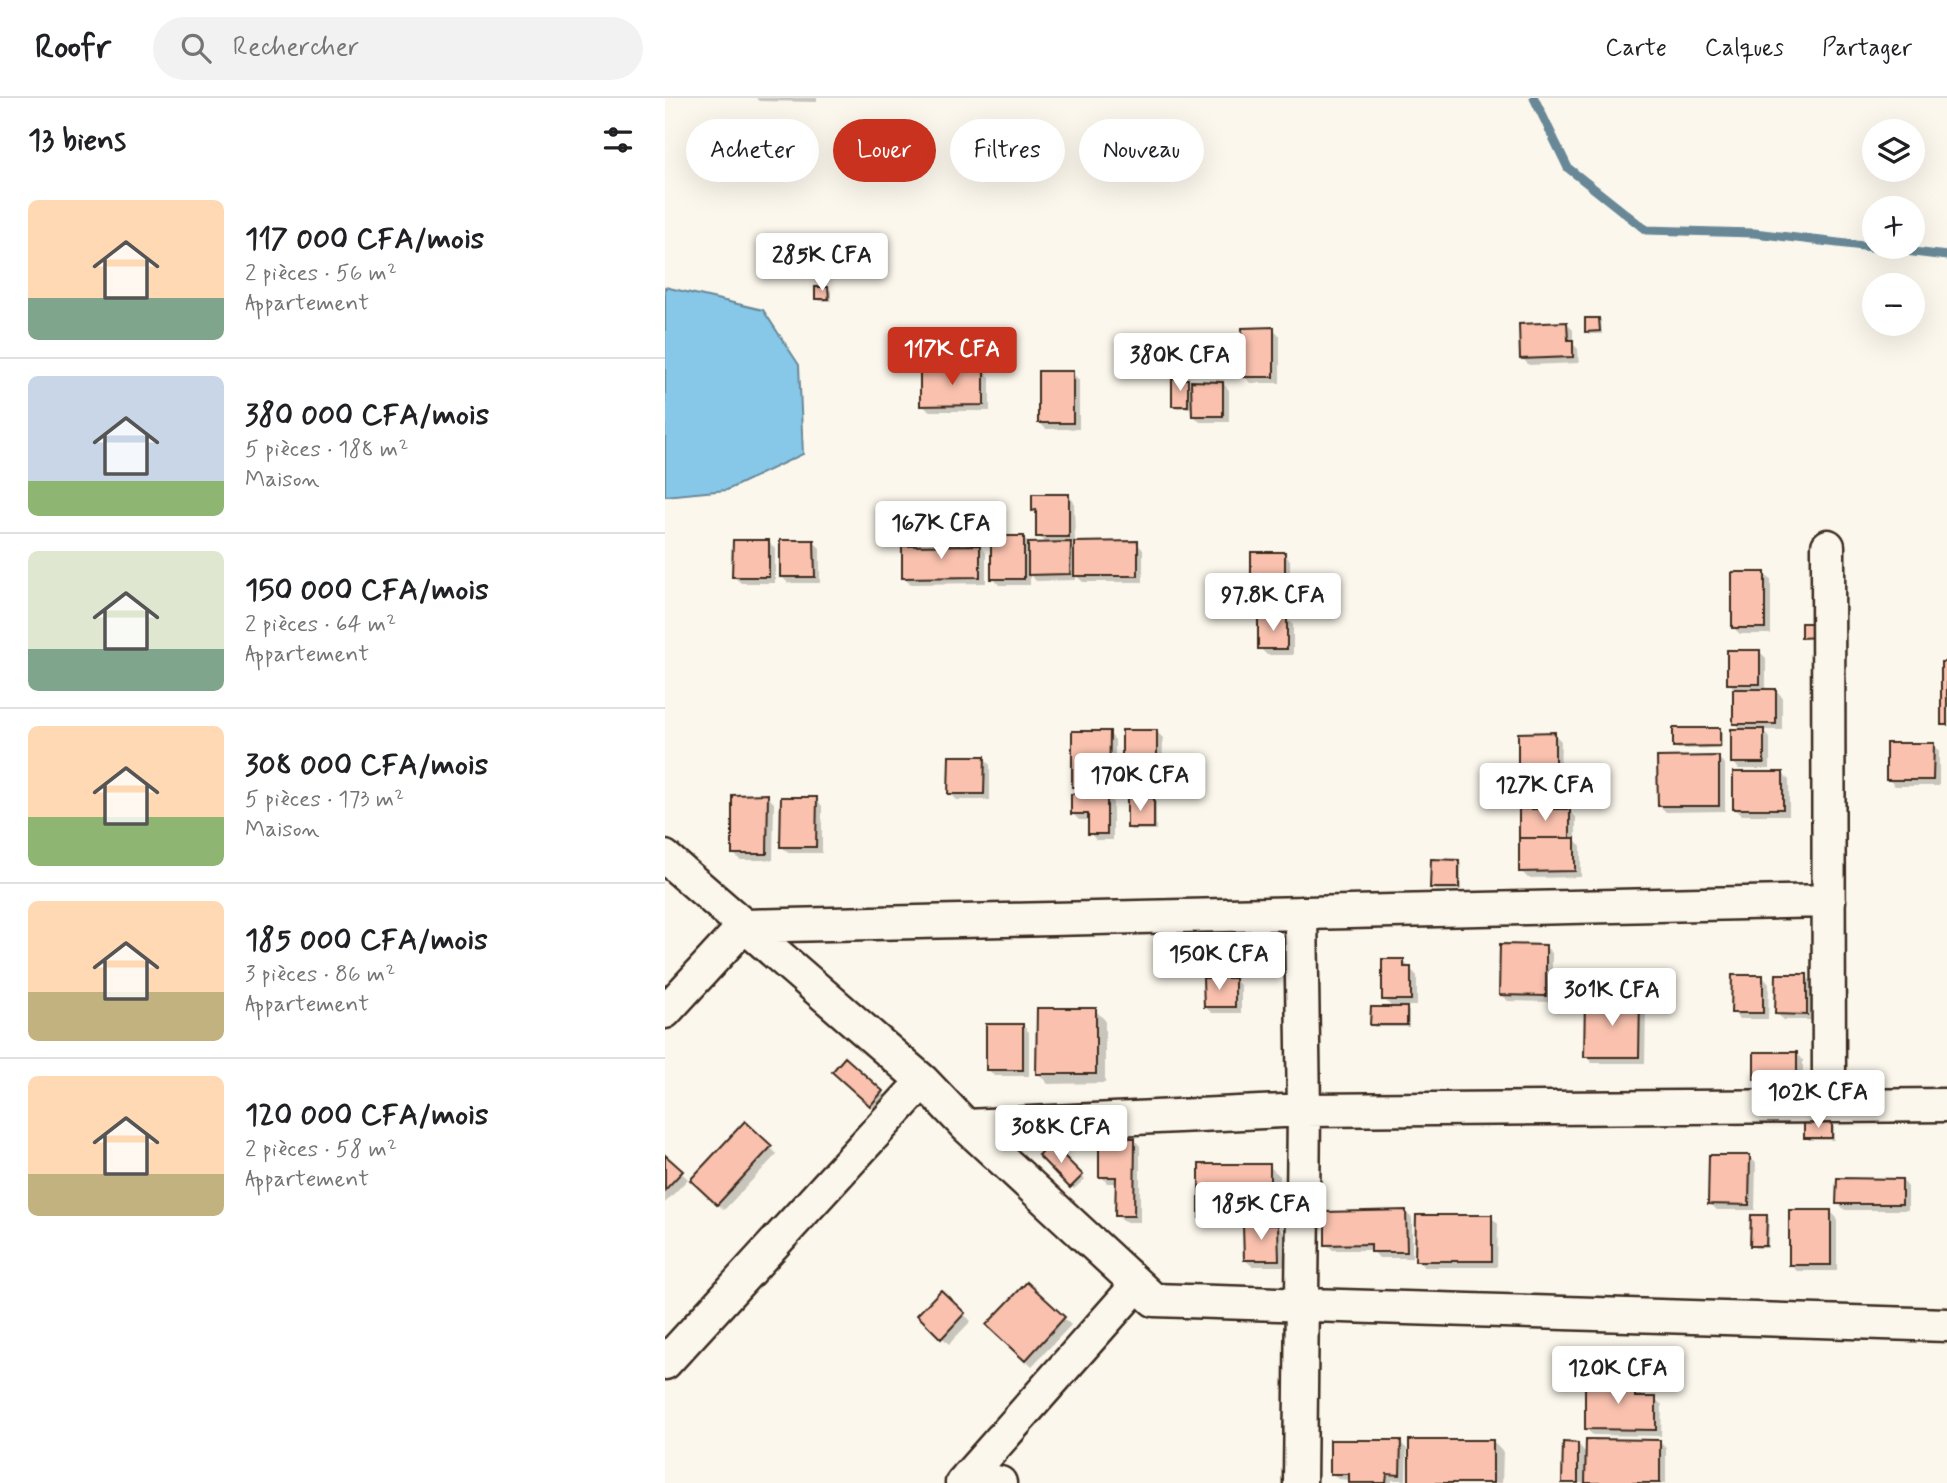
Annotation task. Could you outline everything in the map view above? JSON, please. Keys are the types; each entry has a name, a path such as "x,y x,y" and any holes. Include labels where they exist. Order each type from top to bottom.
{"street":[{"path":"1828,546 1829,1105"},
{"path":"665,857 923,1082 966,1126 1154,1300 1947,1325"},
{"path":"665,1012 744,926 1829,901"},
{"path":"1300,1483 1304,1110 1301,914"},
{"path":"665,1363 923,1082"},
{"path":"966,1126 1304,1110 1947,1105"},
{"path":"965,1479 1137,1285"},
{"path":"965,1479 1000,1483"}],"water":[{"path":"665,287 763,310 799,365 803,454 727,490 665,496"}],"building":[{"path":"815,287 828,287 829,299 815,299"},
{"path":"1585,318 1599,318 1600,331 1585,332"},
{"path":"1567,322 1568,340 1573,340 1573,357 1520,359 1519,324"},
{"path":"1274,327 1274,377 1242,377 1242,328"},
{"path":"920,369 984,369 984,405 920,406"},
{"path":"1038,371 1073,371 1073,423 1038,423"},
{"path":"1172,379 1188,379 1188,406 1172,406"},
{"path":"1191,381 1223,382 1223,416 1192,416"},
{"path":"1032,494 1069,494 1069,537 1036,537 1036,510 1032,511"},
{"path":"991,536 1024,536 1024,579 991,579"},
{"path":"733,540 769,540 769,577 732,577"},
{"path":"780,540 814,540 815,577 780,577"},
{"path":"1138,541 1138,576 1074,576 1074,542"},
{"path":"1071,542 1070,574 1028,575 1028,543"},
{"path":"980,545 980,577 902,578 902,546"},
{"path":"1251,552 1285,552 1285,590 1251,590"},
{"path":"1732,572 1765,572 1765,628 1732,628"},
{"path":"1258,617 1287,617 1287,649 1258,649"},
{"path":"1801,623 1820,623 1820,637 1801,638"},
{"path":"1727,650 1760,650 1760,684 1727,684"},
{"path":"1941,662 1947,662 1947,725 1941,725"},
{"path":"1733,689 1776,689 1776,724 1733,724"},
{"path":"1673,728 1720,728 1720,746 1673,747"},
{"path":"1731,729 1764,729 1764,763 1731,763"},
{"path":"1122,730 1157,730 1157,788 1122,788"},
{"path":"1072,731 1110,731 1109,787 1072,787"},
{"path":"1555,732 1555,769 1518,769 1518,733"},
{"path":"1886,743 1934,743 1933,780 1886,780"},
{"path":"949,756 985,756 984,794 948,794"},
{"path":"1719,756 1719,806 1658,806 1657,757"},
{"path":"1733,772 1783,772 1783,809 1733,809"},
{"path":"768,794 767,854 732,854 732,795"},
{"path":"1071,794 1107,794 1107,834 1088,834 1088,814 1071,814"},
{"path":"781,797 817,797 816,847 780,847"},
{"path":"1127,797 1154,798 1154,828 1127,828"},
{"path":"1519,809 1570,809 1570,838 1519,838"},
{"path":"1519,838 1575,838 1575,871 1519,872"},
{"path":"1431,859 1459,860 1459,888 1430,888"},
{"path":"1500,944 1546,945 1546,996 1499,995"},
{"path":"1382,959 1404,959 1404,967 1411,967 1411,1000 1382,1000"},
{"path":"1776,974 1807,974 1807,1015 1775,1014"},
{"path":"1732,975 1763,975 1763,1013 1731,1013"},
{"path":"1203,978 1235,978 1235,1007 1204,1007"},
{"path":"1585,998 1640,998 1639,1057 1584,1057"},
{"path":"1371,1007 1407,1007 1407,1025 1370,1025"},
{"path":"1037,1008 1096,1008 1096,1074 1036,1074"},
{"path":"986,1024 1023,1024 1023,1070 986,1070"},
{"path":"1754,1052 1797,1052 1797,1079 1754,1079"},
{"path":"845,1057 883,1091 870,1106 832,1072"},
{"path":"745,1121 772,1146 717,1205 690,1180"},
{"path":"1804,1122 1832,1122 1832,1138 1804,1138"},
{"path":"1099,1138 1135,1138 1134,1216 1115,1216 1116,1177 1099,1177"},
{"path":"1051,1143 1083,1175 1070,1188 1038,1155"},
{"path":"665,1155 683,1171 665,1190"},
{"path":"1709,1155 1750,1155 1749,1205 1708,1204"},
{"path":"1199,1164 1270,1164 1270,1217 1199,1218"},
{"path":"1837,1178 1902,1179 1902,1204 1836,1204"},
{"path":"1406,1210 1407,1252 1371,1252 1371,1244 1325,1245 1325,1212"},
{"path":"1789,1210 1831,1210 1831,1265 1789,1265"},
{"path":"1416,1215 1492,1215 1492,1261 1415,1261"},
{"path":"1751,1215 1767,1215 1766,1246 1750,1246"},
{"path":"1243,1225 1278,1225 1279,1260 1244,1260"},
{"path":"1027,1282 1065,1317 1025,1361 986,1325"},
{"path":"941,1290 965,1313 941,1339 917,1315"},
{"path":"1585,1379 1635,1380 1635,1397 1656,1397 1656,1430 1585,1429"},
{"path":"1586,1439 1660,1440 1660,1483 1585,1483"},
{"path":"1330,1440 1401,1440 1400,1475 1387,1474 1386,1483 1349,1483 1349,1474 1330,1474"},
{"path":"1409,1440 1493,1440 1493,1483 1409,1483"},
{"path":"1563,1442 1578,1443 1578,1483 1562,1483"}],"waterway":[{"path":"1534,98 1568,168 1646,230 1754,233 1947,256"}]}
